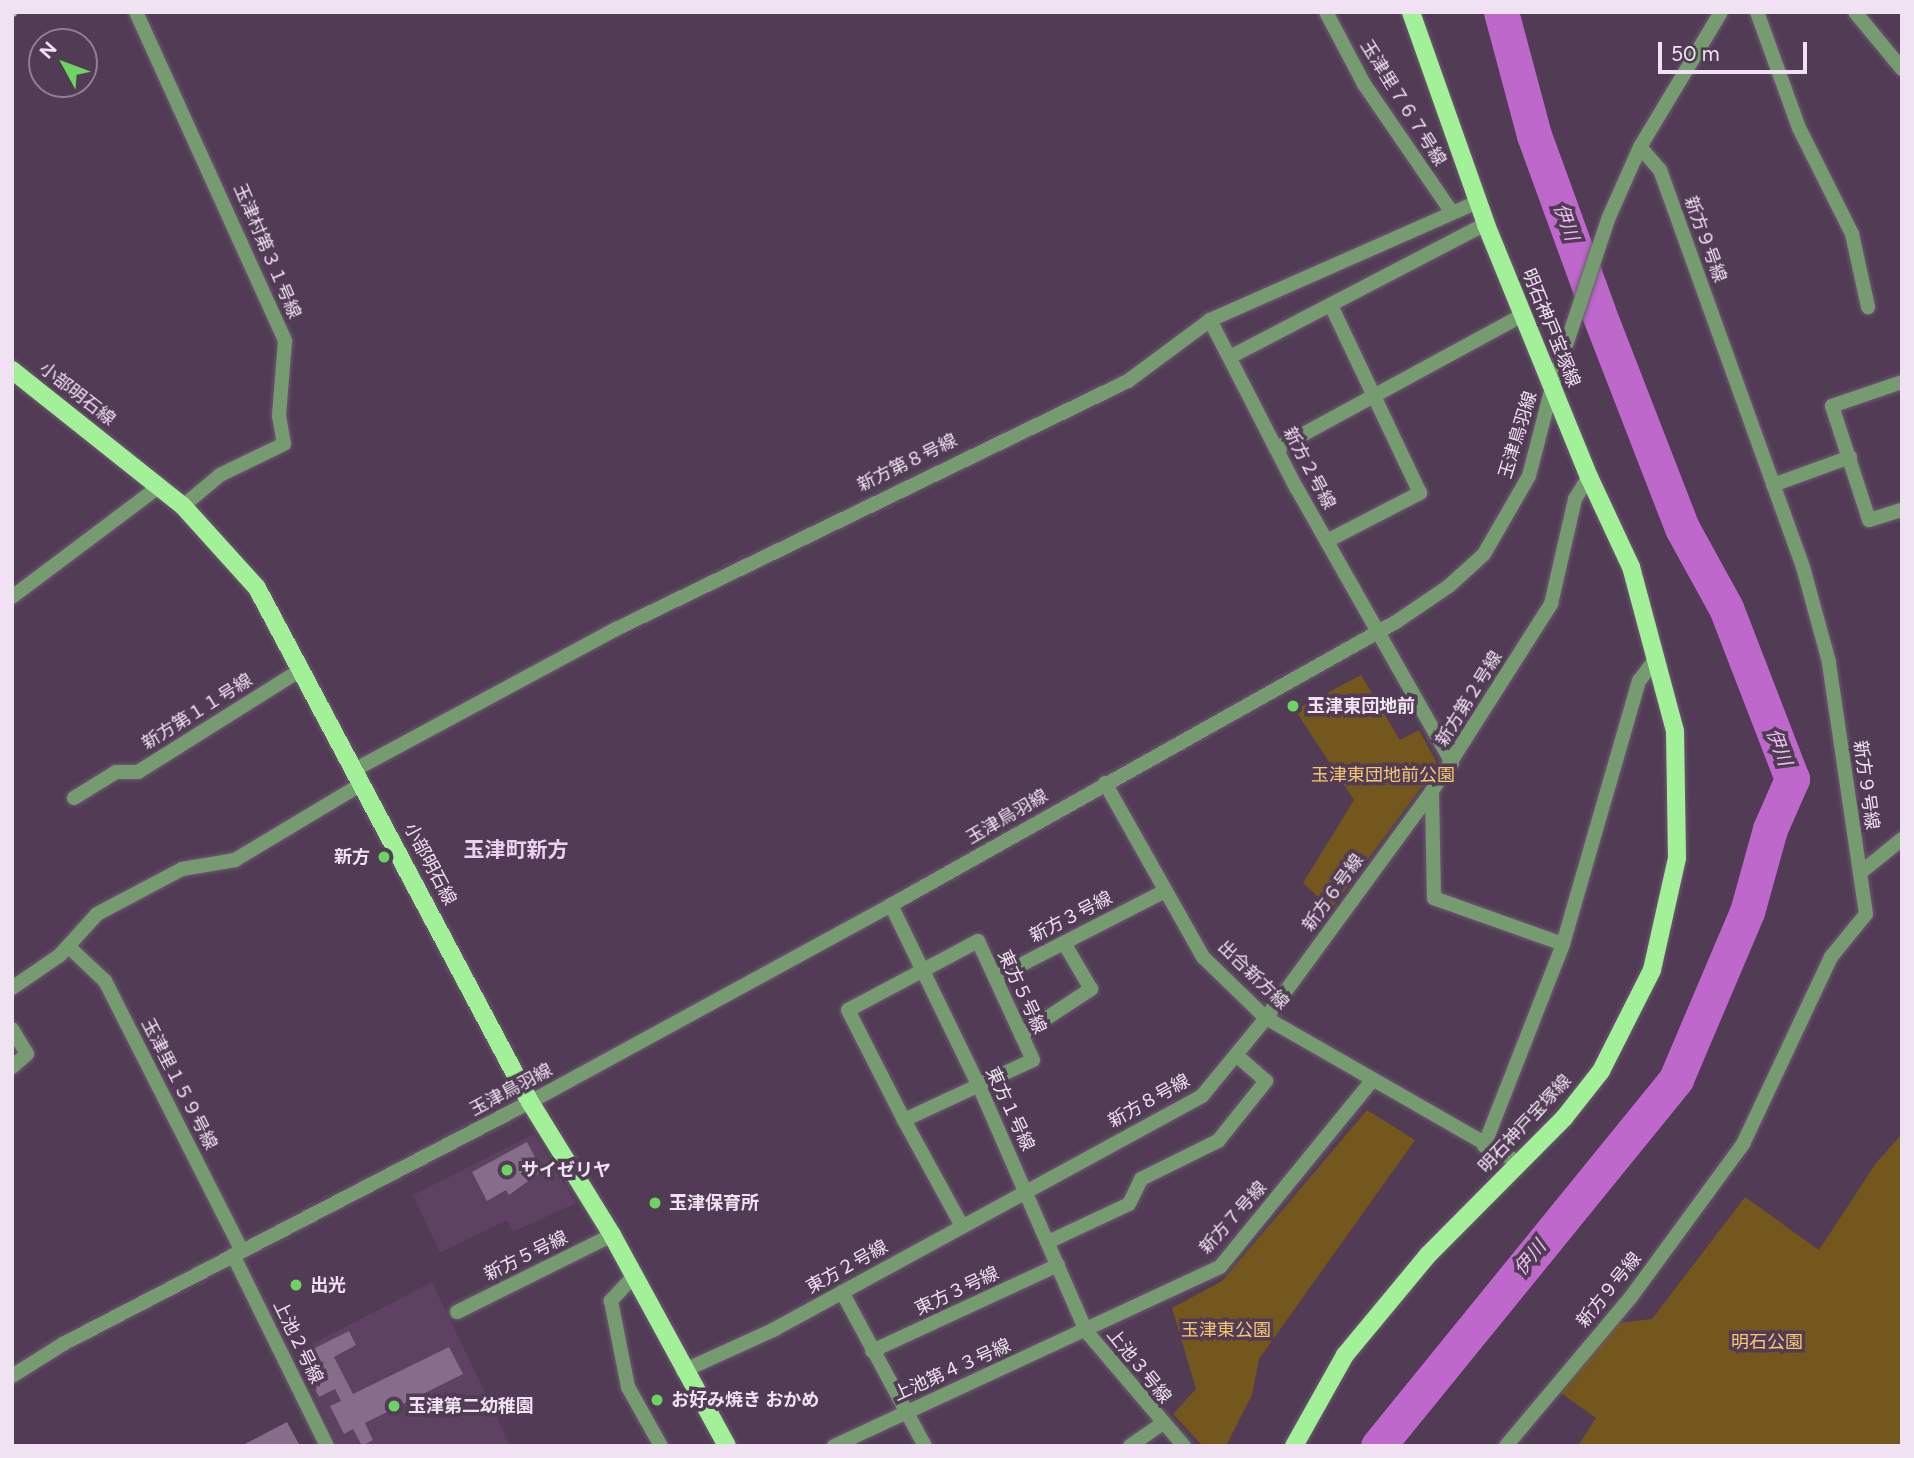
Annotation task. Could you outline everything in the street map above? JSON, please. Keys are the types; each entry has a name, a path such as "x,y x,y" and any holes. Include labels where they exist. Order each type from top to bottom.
{"main road":[{"name":"明石神戸宝塚線","path":"1294,1446 1345,1355 1428,1255 1519,1163 1601,1071 1652,970 1677,858 1679,800 1675,731 1631,567 1589,477 1486,224 1411,12"},
{"name":"小部明石線","path":"12,370 183,506 257,588 360,776 530,1102 611,1235 683,1371 727,1446"}],"street":[{"name":"玉津村第３１号線","path":"136,12 285,341 279,416 284,444 220,475 183,506"},
{"name":"玉津里７６７号線","path":"1326,12 1364,84 1451,211"},
{"name":"玉津鳥羽線","path":"12,1376 238,1253 530,1102 891,905 1378,632 1449,586 1484,554 1529,476 1552,387 1609,217 1640,147 1721,12"},
{"path":"1757,12 1799,128 1852,234 1868,307"},
{"path":"1855,12 1902,69"},
{"name":"新方９号線","path":"1506,1446 1566,1371 1631,1297 1743,1144 1831,957 1866,914 1829,662 1773,485 1660,170 1640,147"},
{"name":"新方第８号線","path":"12,988 68,946 97,914 182,869 235,860 360,776 614,630 1128,381 1210,320 1451,211 1478,202"},
{"path":"1230,357 1332,308 1486,224"},
{"path":"1326,541 1420,493 1332,308"},
{"path":"1276,449 1523,315"},
{"name":"新方２号線","path":"1210,320 1326,541 1452,763"},
{"path":"1902,382 1832,406 1870,520 1902,510"},
{"path":"1773,485 1850,457"},
{"name":"新方第２号線","path":"1432,791 1550,604 1575,499 1589,477"},
{"path":"12,597 160,486"},
{"name":"明石神戸宝塚線","path":"1484,1146 1563,944 1639,681 1657,657"},
{"name":"新方第１１号線","path":"74,798 116,772 138,772 302,669"},
{"name":"出合新方線","path":"1105,783 1203,957 1266,1018 1370,1083 1519,1163"},
{"path":"1432,791 1434,898 1563,944"},
{"name":"新方６号線","path":"1266,1018 1432,791"},
{"path":"1860,873 1902,839"},
{"name":"新方３号線","path":"995,978 1165,891"},
{"name":"東方１号線","path":"891,905 979,1086 1086,1331"},
{"name":"東方５号線","path":"904,1120 1033,1060 978,942 848,1010 904,1120 961,1226"},
{"path":"1021,1035 1091,989 1064,943"},
{"name":"玉津里１５９号線","path":"68,946 105,981 238,1253"},
{"name":"新方８号線","path":"1027,1191 1202,1096 1266,1018"},
{"path":"12,1029 27,1054 12,1067"},
{"path":"1048,1242 1129,1204 1141,1179 1218,1141 1266,1081 1236,1055"},
{"name":"新方７号線","path":"1086,1331 1220,1267 1370,1083"},
{"name":"東方２号線","path":"683,1371 842,1292 1027,1191"},
{"name":"新方５号線","path":"457,1312 611,1235"},
{"name":"上池２号線","path":"238,1253 327,1446"},
{"name":"東方３号線","path":"872,1351 1058,1265"},
{"path":"633,1277 611,1301 628,1387 661,1446"},
{"path":"842,1292 925,1446"},
{"name":"上池第４３号線","path":"834,1446 1086,1331"},
{"name":"上池３号線","path":"1086,1331 1162,1424 1184,1446"},
{"path":"1130,1446 1162,1424"}],"shaded area":[{"path":"534,1134 576,1203 513,1232 507,1220 440,1253 413,1195"},
{"path":"432,1282 510,1445 338,1446 295,1353"}],"green space":[{"name":"玉津東団地前公園","path":"1361,675 1400,740 1419,730 1438,765 1331,909 1303,883 1354,800 1295,710"},
{"name":"玉津東公園","path":"1367,1110 1415,1140 1259,1359 1252,1395 1226,1446 1203,1446 1173,1414 1196,1389 1172,1308 1222,1281"},
{"name":"明石公園","path":"1902,1134 1902,1446 1578,1446 1596,1418 1558,1391 1618,1323 1652,1319 1745,1197 1819,1250 1876,1163"}],"building":[{"path":"527,1142 542,1171 509,1195 506,1190 487,1201 472,1172"},
{"path":"349,1331 356,1345 334,1357 353,1394 449,1347 463,1374 365,1423 373,1440 362,1446 353,1429 344,1434 330,1406 341,1401 335,1389 319,1397 299,1356"},
{"path":"287,1422 300,1446 241,1446"}],"waterway":[{"name":"伊川","path":"1378,1446 1676,1079 1747,912 1770,829 1792,779 1726,608 1682,528 1598,311 1534,135 1501,12"}],"place":[{"name":"玉津東団地前","path":"1293,706"},
{"name":"新方","path":"384,857"},
{"name":"サイゼリヤ","path":"507,1170"},
{"name":"玉津保育所","path":"655,1203"},
{"name":"出光","path":"296,1285"},
{"name":"お好み焼き おかめ","path":"657,1400"},
{"name":"玉津第二幼稚園","path":"394,1406"}],"district":[{"name":"玉津町新方","path":"516,850"}]}
